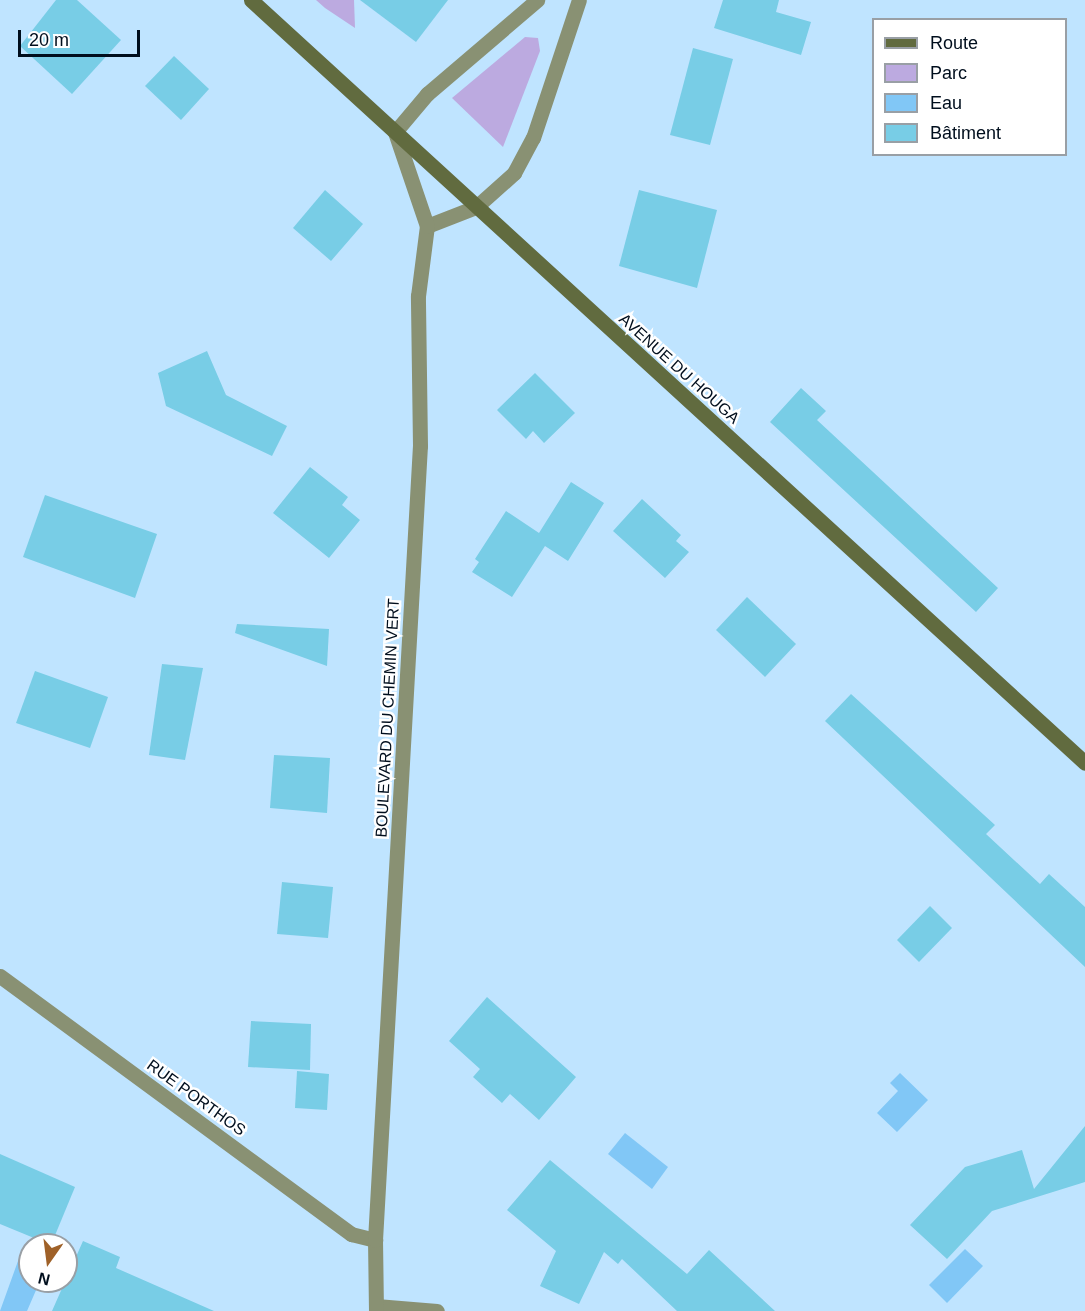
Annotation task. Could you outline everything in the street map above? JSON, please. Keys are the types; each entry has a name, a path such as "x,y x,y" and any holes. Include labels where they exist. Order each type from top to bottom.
{"main road":[{"name":"AVENUE DU HOUGA","path":"251,0 1085,763"}],"street":[{"path":"395,132 427,94 537,0"},
{"path":"427,226 476,207 514,173 533,138 579,0"},
{"name":"BOULEVARD DU CHEMIN VERT","path":"376,1309 375,1240 420,446 418,296 427,226 395,132"},
{"name":"RUE PORTHOS","path":"0,976 351,1234 375,1240"},
{"path":"376,1309 436,1311"}],"green space":[{"path":"316,0 354,0 355,28 325,8"},
{"path":"525,37 538,38 540,51 503,147 452,98"}],"water":[{"path":"900,1073 928,1100 897,1132 877,1113 898,1091 890,1083"},
{"path":"625,1133 668,1167 652,1189 608,1154"},
{"path":"965,1249 983,1266 947,1303 929,1285"},
{"path":"18,1261 18,1293 35,1293 27,1311 0,1311"}],"building":[{"path":"56,0 77,0 121,40 72,94 20,46"},
{"path":"360,0 448,0 416,42"},
{"path":"723,0 779,0 776,12 811,22 801,55 714,28"},
{"path":"693,48 733,59 710,145 670,135"},
{"path":"174,56 209,89 181,120 145,86"},
{"path":"325,190 363,224 331,261 293,228"},
{"path":"639,190 717,210 697,288 619,266"},
{"path":"207,351 226,395 287,426 272,456 166,406 158,373"},
{"path":"535,373 575,413 544,443 533,431 526,439 497,410"},
{"path":"801,388 826,411 817,420 998,588 976,612 770,422"},
{"path":"310,467 348,497 342,505 360,520 329,558 273,513"},
{"path":"571,482 604,503 568,561 545,546 512,597 472,572 479,562 475,559 506,511 539,533"},
{"path":"45,495 157,534 135,598 23,557"},
{"path":"642,499 681,535 676,541 689,552 665,578 613,531"},
{"path":"747,597 796,644 765,677 716,630"},
{"path":"237,624 329,629 327,666 235,633"},
{"path":"162,664 203,668 185,760 149,755"},
{"path":"35,671 108,697 90,748 16,723"},
{"path":"851,694 995,825 986,834 1040,884 1049,874 1085,907 1085,967 825,721"},
{"path":"274,755 330,758 327,813 270,808"},
{"path":"282,882 333,887 328,938 277,934"},
{"path":"930,906 952,928 919,962 897,940"},
{"path":"487,997 576,1077 539,1120 510,1094 502,1103 473,1077 480,1069 449,1041"},
{"path":"251,1021 311,1024 310,1070 248,1067"},
{"path":"297,1071 329,1074 327,1110 295,1108"},
{"path":"1085,1126 1085,1182 992,1211 947,1259 910,1225 965,1167 1022,1150 1034,1189"},
{"path":"0,1154 75,1187 56,1233 22,1233 0,1224"},
{"path":"550,1160 687,1274 709,1250 775,1311 677,1311 622,1259 618,1264 604,1252 579,1304 540,1286 556,1251 507,1210"},
{"path":"83,1241 120,1257 116,1268 214,1311 52,1311 60,1293 78,1293 78,1252"}]}
